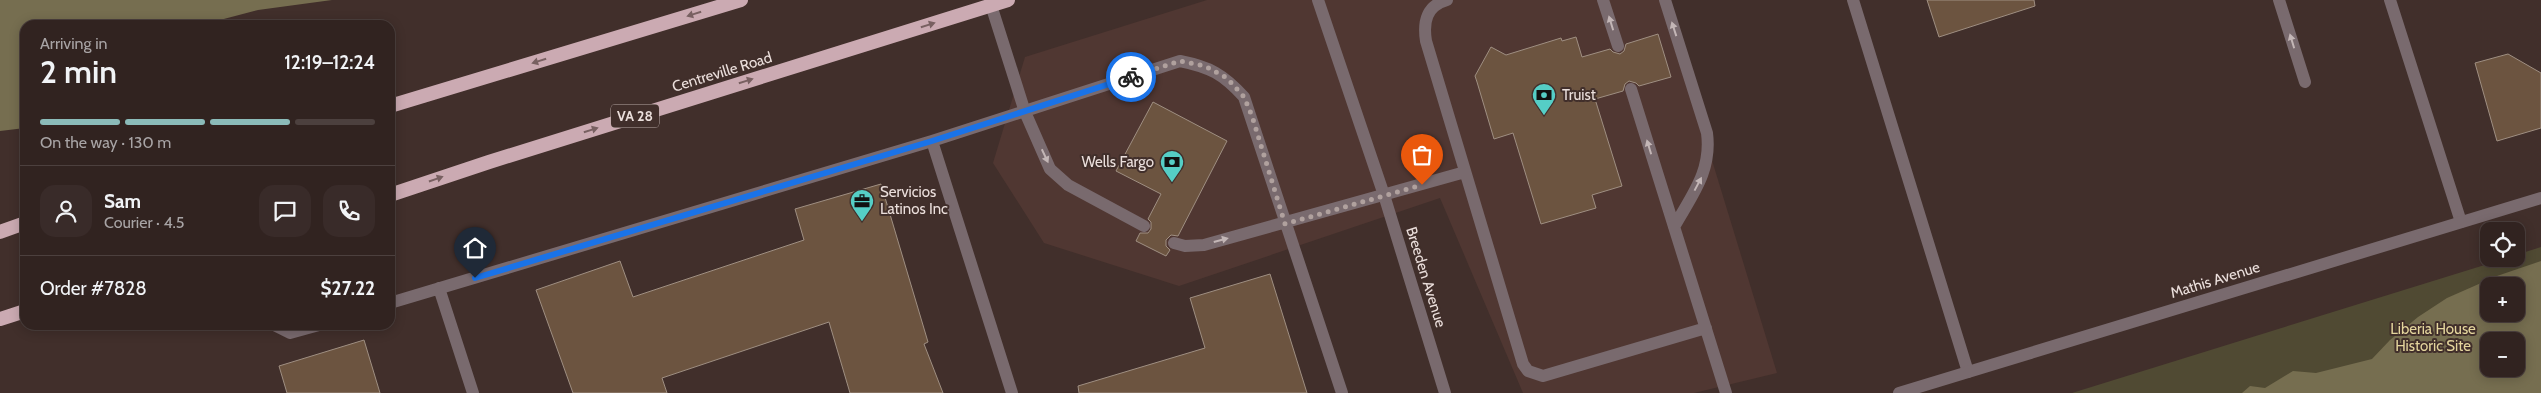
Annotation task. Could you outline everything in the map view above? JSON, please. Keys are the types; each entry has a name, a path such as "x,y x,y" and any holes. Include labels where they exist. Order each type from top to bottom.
{"highway":[{"path":"395,104 741,0"},
{"name":"Centreville Road","path":"395,193 488,162 1008,0"},
{"path":"0,232 20,225"},
{"path":"0,319 20,313"}],"street":[{"name":"Breeden Avenue","path":"1318,0 1384,195 1445,393"},
{"path":"1447,0 1439,2 1431,9 1425,18 1424,29 1523,364 1528,371 1543,376 1706,328"},
{"path":"1604,0 1618,46"},
{"path":"1665,0 1707,133 1709,151 1706,168 1674,227"},
{"path":"1852,0 1968,372"},
{"path":"2279,0 2305,82"},
{"path":"2390,0 2461,222"},
{"path":"991,5 1025,112 1050,169 1068,185 1144,226"},
{"path":"395,301 932,141 1180,61 1205,66 1227,78 1244,97 1342,393"},
{"path":"1631,88 1726,393"},
{"path":"932,141 1012,393"},
{"path":"1174,243 1185,246 1204,245 1285,224 1465,172"},
{"name":"Mathis Avenue","path":"1899,393 2541,198"},
{"path":"439,288 473,393"},
{"path":"284,330 290,333 301,330"}],"shaded area":[{"path":"1207,0 1663,0 1777,373 1694,393 1523,393 1440,198 1179,286 1044,243 993,163 1025,57"}],"green space":[{"path":"0,0 332,0 258,10 220,20 20,20 20,129 0,131"},
{"name":"Liberia House Historic Site","path":"2541,247 2541,393 2072,393 2480,266 2525,267 2525,252"},
{"path":"2541,261 2541,393 2242,393 2250,386 2265,388 2293,371 2316,373 2372,359 2390,340 2418,317 2447,298 2480,283 2480,322 2525,322 2525,277 2495,277"}],"building":[{"path":"1927,0 2034,0 2035,6 1939,37"},
{"name":"Truist","path":"1658,34 1671,77 1639,86 1629,81 1625,84 1623,91 1595,99 1622,186 1592,195 1596,208 1541,224 1513,133 1494,139 1475,76 1491,47 1506,55 1561,38 1562,41 1576,37 1582,57 1610,49 1620,54 1624,51 1626,44"},
{"path":"2508,54 2541,73 2541,128 2497,141 2475,63"},
{"name":"Wells Fargo","path":"1153,102 1227,141 1178,236 1171,235 1166,240 1166,246 1170,250 1166,256 1136,241 1140,233 1148,233 1151,229 1151,222 1148,219 1161,194 1116,171"},
{"path":"881,184 928,342 924,344 943,393 850,393 829,322 662,378 667,393 573,393 536,290 620,261 633,297 804,240 795,209"},
{"path":"1270,274 1307,393 1079,393 1078,386 1205,348 1190,298"},
{"path":"364,340 380,393 287,393 279,366"}],"way so far":[{"path":"1131,77 1180,61 1205,66 1227,78 1244,97 1252,116 1285,224 1422,185"}],"place":[{"name":"Truist","path":"1544,116"},
{"name":"Wells Fargo","path":"1172,183"},
{"name":"Servicios Latinos Inc","path":"862,222"}],"route":[{"path":"475,278 932,141 1131,77"}]}
